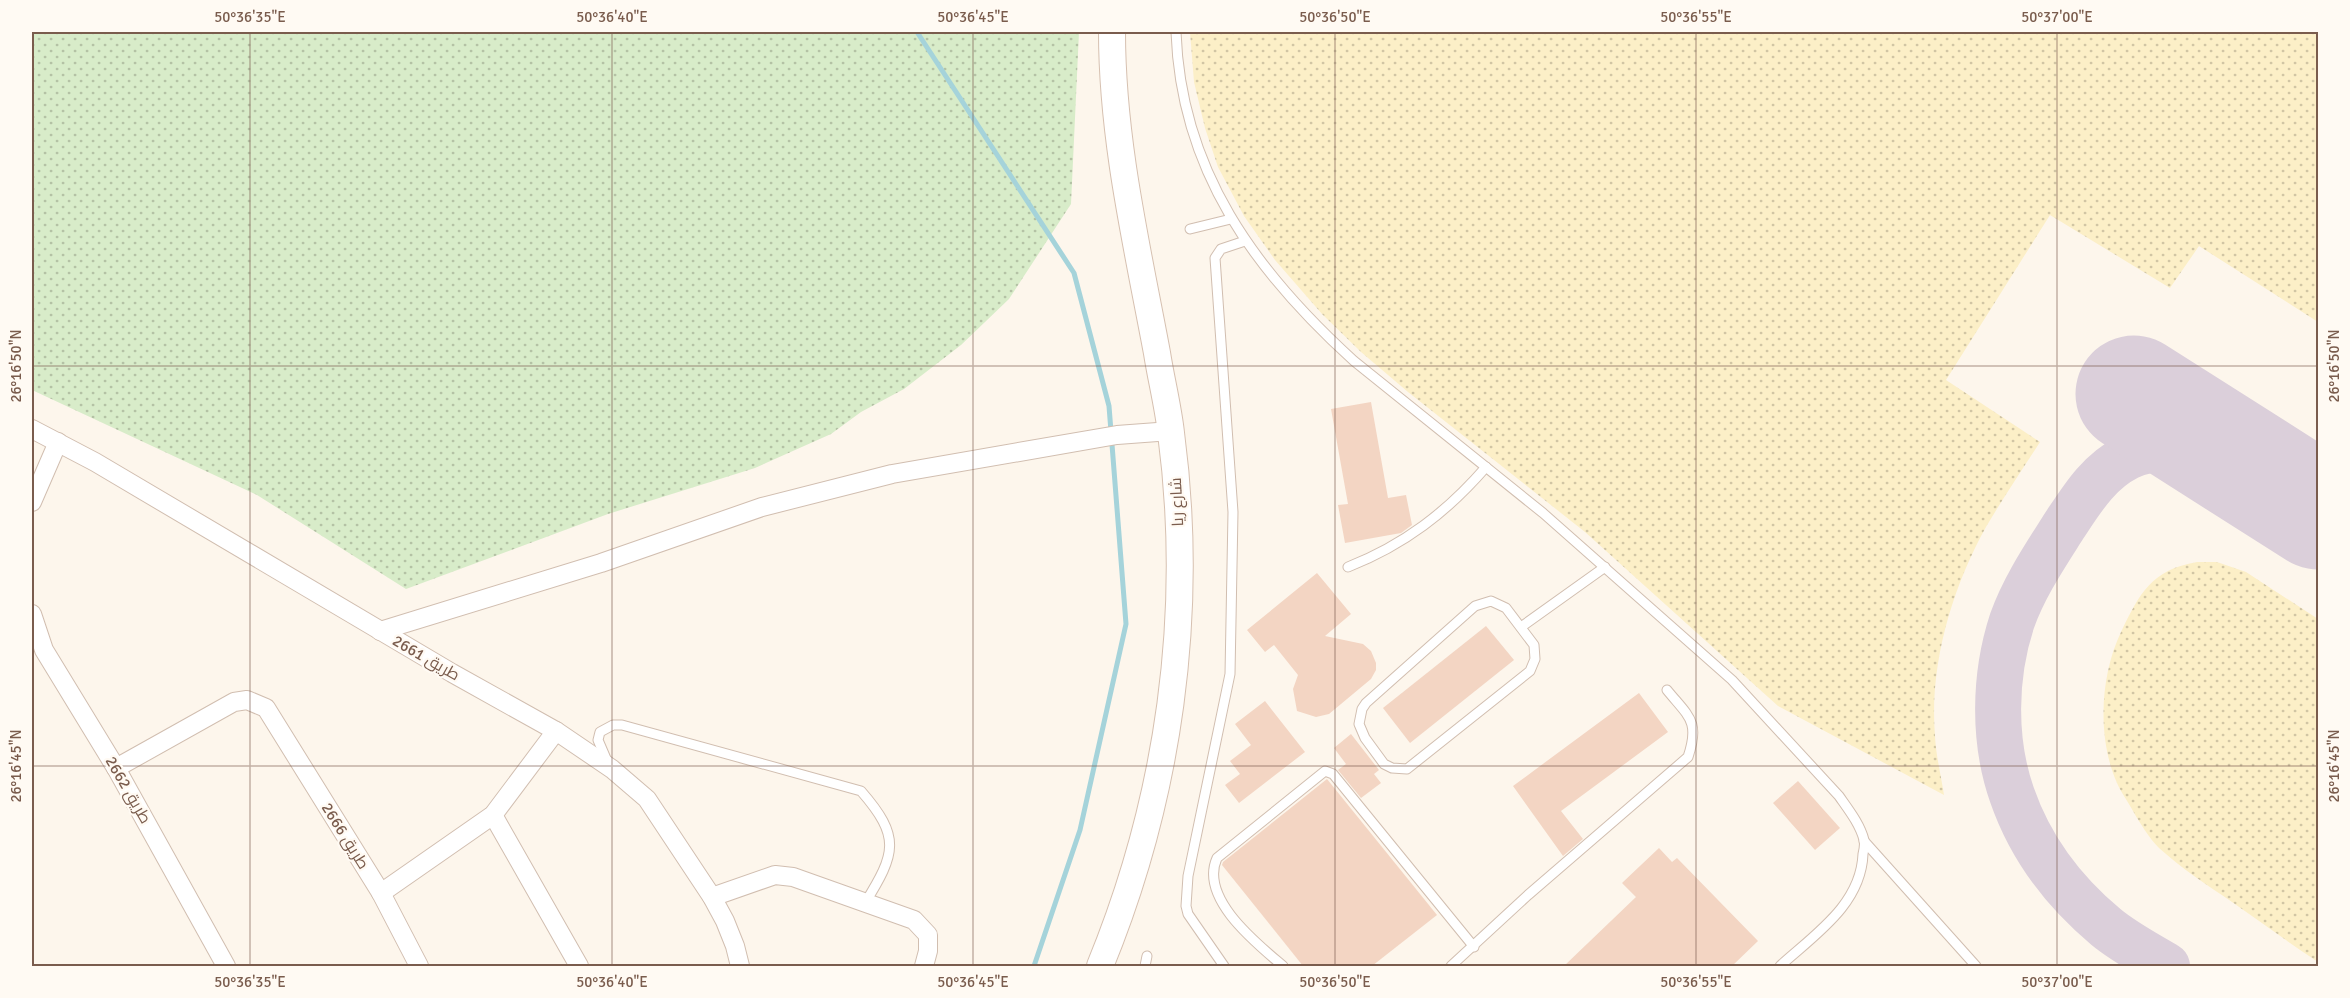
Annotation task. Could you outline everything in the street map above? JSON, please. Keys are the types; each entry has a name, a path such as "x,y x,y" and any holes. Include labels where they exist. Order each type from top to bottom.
{"main road":[{"name":"شارع ريا","path":"1100,966 1139,859 1159,777 1171,709 1178,631 1179,556 1177,493 1171,431 1122,167 1112,65 1112,32"}],"street":[{"name":"طريق 2661","path":"32,429 556,731 612,769 647,799 712,897 732,937 740,966"},
{"path":"381,631 601,564 762,507 892,474 1108,437 1171,431"},
{"path":"32,501 58,442"},
{"name":"طريق 2662","path":"32,614 38,651 116,768 226,966"},
{"name":"طريق 2666","path":"116,768 234,702 247,700 266,708 381,893 419,966"},
{"path":"381,893 493,815 556,731"},
{"path":"493,815 579,966"},
{"path":"712,897 776,875 793,877 914,920 928,935 928,951 924,966"}],"lane":[{"path":"1176,32 1182,88 1193,133 1209,175 1231,219 1271,276 1325,334 1383,385 1543,513 1732,680 1839,796 1853,817 1864,842 1976,966"},
{"path":"1190,229 1231,219"},
{"path":"1224,966 1188,914 1186,906 1188,876 1230,674 1233,512 1215,258 1221,249 1245,241"},
{"path":"1348,567 1386,550 1425,526 1465,492 1486,467"},
{"path":"1521,627 1605,567"},
{"path":"1491,601 1502,604 1521,627 1534,645 1536,653 1530,671 1407,769 1392,768 1384,764 1361,732 1360,716 1366,703 1480,603 1491,601"},
{"path":"1451,966 1688,757 1694,735 1693,725 1667,690"},
{"path":"612,769 598,740 600,732 606,728 622,725 861,791 881,814 888,832 890,849 889,861 865,903"},
{"path":"1282,966 1229,914 1219,898 1214,867 1216,858 1325,771 1333,774 1474,947"},
{"path":"1780,966 1840,910 1856,889 1863,869 1864,842"},
{"path":"1145,966 1147,956"}],"green space":[{"path":"32,32 1079,32 1071,204 1009,299 961,345 904,389 861,412 831,434 755,468 608,514 406,589 257,495 32,390"}],"sand":[{"path":"1190,32 2318,32 2318,322 2199,246 2170,288 2050,215 1946,380 2040,442 1992,516 1953,601 1940,655 1934,709 1937,758 1944,795 1778,706 1585,532 1408,392 1361,352 1322,314 1275,260 1244,216 1218,167 1205,128 1194,82"},
{"path":"2197,562 2217,562 2246,572 2318,619 2318,962 2194,876 2159,848 2145,830 2117,783 2111,765 2104,727 2105,687 2114,649 2121,632 2134,606 2149,585 2168,571"}],"building":[{"path":"1371,402 1388,498 1406,495 1412,525 1401,533 1345,543 1338,505 1348,504 1331,409"},
{"path":"1317,573 1351,614 1325,636 1363,644 1371,651 1376,670 1371,679 1329,714 1316,717 1297,711 1293,689 1298,675 1274,645 1265,652 1247,630"},
{"path":"1486,626 1514,660 1410,743 1383,708"},
{"path":"1639,693 1668,732 1561,811 1583,839 1563,856 1513,786"},
{"path":"1265,701 1305,752 1239,803 1225,785 1240,774 1230,761 1251,745 1235,724"},
{"path":"1351,734 1379,770 1374,774 1381,783 1361,798 1338,770 1346,764 1334,748"},
{"path":"1327,779 1437,915 1372,966 1303,966 1222,865"},
{"path":"1798,781 1840,828 1815,850 1773,803"},
{"path":"1659,848 1672,862 1677,858 1758,941 1732,966 1564,966 1636,897 1622,883"}],"waterway":[{"path":"917,32 1074,273 1109,406 1126,624 1080,830 1034,966"}],"taxiway":[{"path":"2167,966 2120,938 2076,899 2050,867 2028,833 2012,795 2001,753 1999,686 2006,642 2023,596 2064,526 2099,478 2117,463 2152,449 2177,447 2226,452"}],"runway":[{"path":"2134,394 2318,511"}]}
